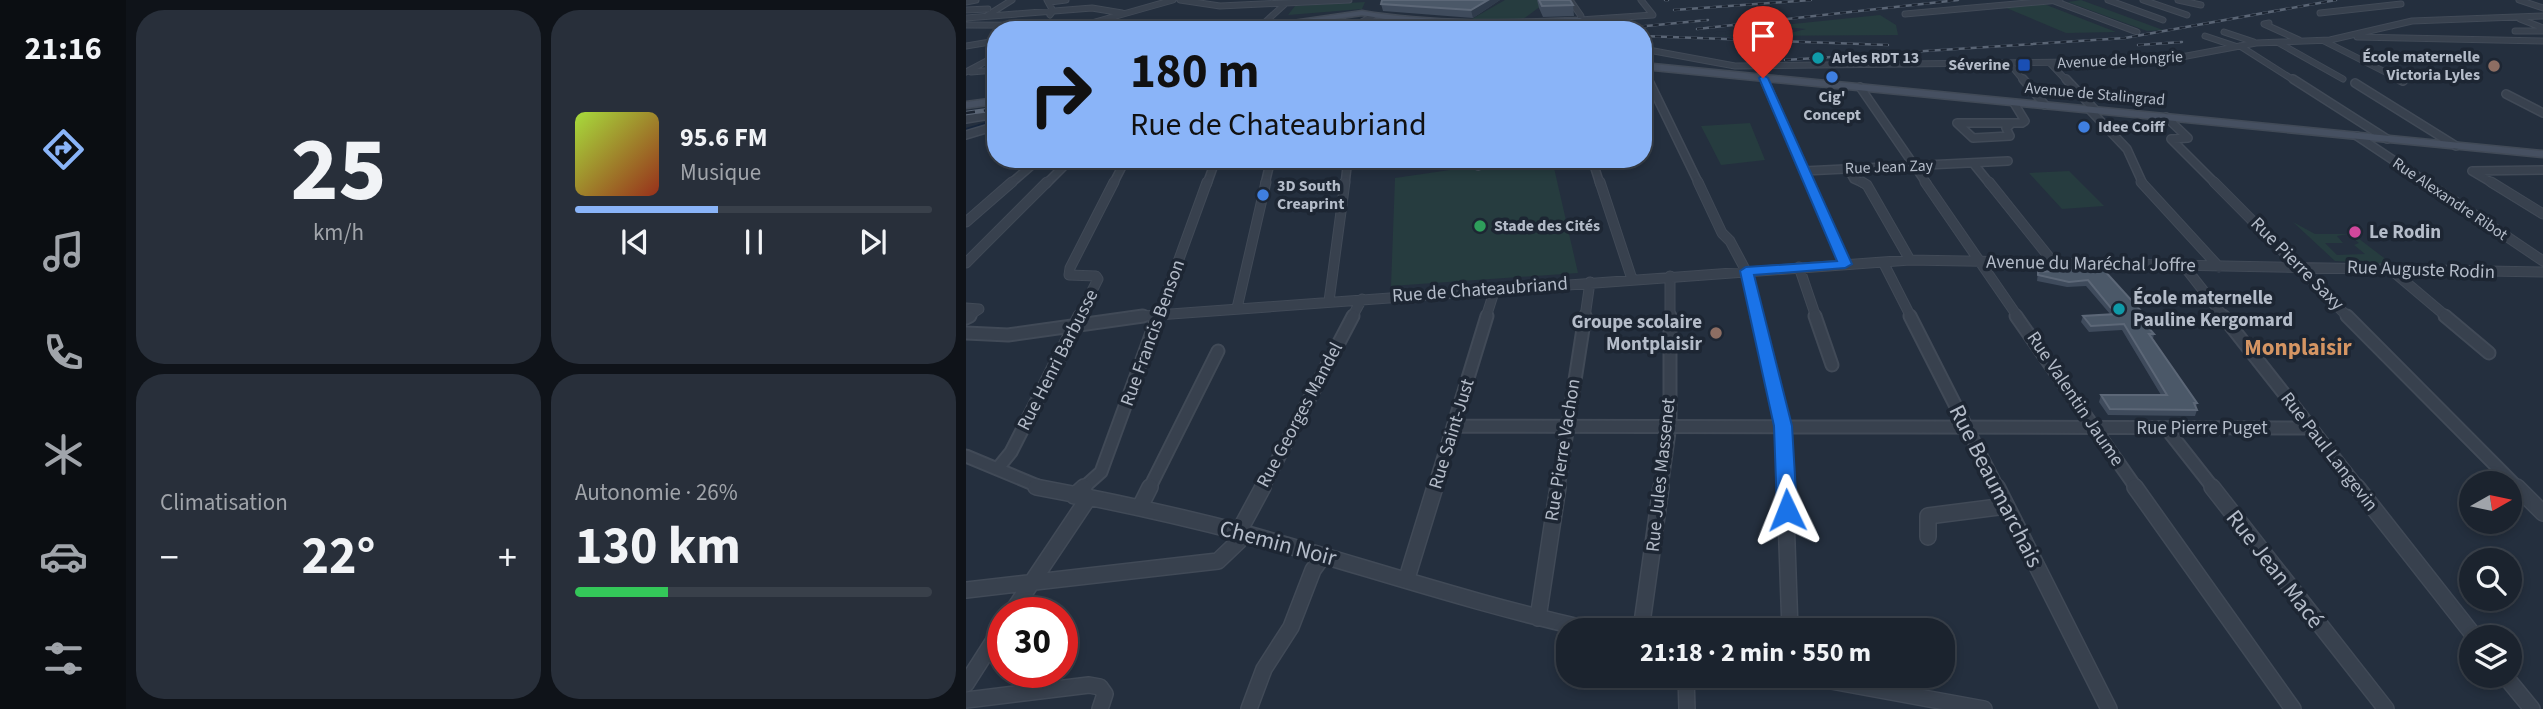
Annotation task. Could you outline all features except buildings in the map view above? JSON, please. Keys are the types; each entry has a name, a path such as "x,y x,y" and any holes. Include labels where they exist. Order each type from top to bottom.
{"main road":[{"path":"1308,21 1353,13 1470,21"},
{"path":"1556,21 1580,20"},
{"path":"1273,21 1280,21"},
{"name":"Avenue de Stalingrad","path":"1652,68 2543,154"},
{"path":"966,105 987,102"}],"street":[{"path":"966,2 976,0"},
{"path":"986,16 1012,0"},
{"path":"1053,11 1048,1 1066,0"},
{"path":"1094,21 1173,0"},
{"path":"1180,0 1237,6 1349,0"},
{"path":"1570,0 1581,16 1580,20 1653,15 1641,0"},
{"path":"1905,14 2060,0"},
{"path":"2108,0 2163,20"},
{"path":"2143,0 2187,15"},
{"path":"2178,0 2201,5"},
{"path":"2393,0 2407,8"},
{"path":"2518,0 2543,8"},
{"path":"2054,1 2137,32"},
{"path":"1092,8 1100,2"},
{"path":"1276,20 1285,4"},
{"path":"2320,13 2401,4"},
{"path":"1226,13 1237,6"},
{"path":"966,18 1092,8 1122,13"},
{"path":"966,10 998,9"},
{"path":"1053,11 1124,21"},
{"path":"1049,21 1053,11"},
{"path":"2416,15 2422,20"},
{"path":"1363,21 1373,16"},
{"name":"Avenue de Hongrie","path":"1652,51 1735,66 2160,61 2256,43 2324,41 2422,20 2543,16"},
{"path":"2516,17 2543,30"},
{"path":"2269,23 2264,24 2301,41"},
{"path":"966,25 987,26"},
{"path":"2515,31 2543,30"},
{"path":"966,32 987,31"},
{"path":"2224,32 2256,43"},
{"path":"2205,36 2238,46 2387,139"},
{"path":"2351,36 2543,41"},
{"path":"2276,41 2343,79"},
{"path":"2324,41 2403,81"},
{"path":"966,46 987,42"},
{"path":"1652,60 1661,53"},
{"path":"966,72 987,61"},
{"path":"2050,63 2127,149 2138,179 2219,267"},
{"path":"2010,64 2045,106"},
{"path":"1735,66 1767,78 1845,264"},
{"name":"Avenue de Hongrie","path":"1718,74 1731,72 1735,66"},
{"path":"966,72 987,71"},
{"path":"2355,83 2456,146"},
{"path":"1652,86 1716,222 1746,271 1783,426 1790,618"},
{"name":"Rue Valentin Jaume","path":"1860,88 2094,429 2293,709"},
{"path":"2506,94 2543,113"},
{"path":"2010,125 2006,128 2010,136 1973,138 1957,123 2010,125 2025,121 2014,103"},
{"path":"966,119 987,116"},
{"name":"Rue Pierre Saxy","path":"2166,117 2188,138 2171,139 2543,513"},
{"path":"966,135 987,129"},
{"name":"Rue Alexandre Ribot","path":"2357,136 2543,261"},
{"name":"Rue Jean Zay","path":"1804,171 2008,161"},
{"path":"1973,163 2053,262"},
{"path":"966,222 1029,168"},
{"path":"966,262 1062,168"},
{"name":"Rue Henri Barbusse","path":"998,468 1011,452 1098,279 1096,276 1069,275 1070,268 1121,168"},
{"name":"Rue Francis Benson","path":"1074,496 1101,472 1213,168"},
{"path":"1237,308 1269,168"},
{"path":"1328,301 1347,168"},
{"path":"1595,168 1632,279"},
{"path":"1848,168 1854,179 1867,185 1910,260"},
{"path":"2543,170 2472,171 2543,214"},
{"name":"Avenue du Maréchal Joffre","path":"1845,264 1910,260 2219,267 2300,266"},
{"name":"Rue Beaumarchais","path":"1883,262 2109,709"},
{"name":"Rue de Chateaubriand","path":"966,333 1008,335 1160,313 1845,264"},
{"name":"Rue Paul Langevin","path":"2184,266 2466,625"},
{"name":"Rue Auguste Rodin","path":"2300,266 2543,272"},
{"path":"1799,267 1832,365"},
{"path":"2389,268 2489,353"},
{"name":"Rue Jules Massenet","path":"1643,618 1670,425 1670,276"},
{"name":"Rue Pierre Vachon","path":"1538,618 1590,282"},
{"name":"Rue Saint-Just","path":"1407,578 1495,289"},
{"name":"Rue Georges Mandel","path":"966,590 1218,561 1233,552 1243,533 1243,524 1362,299"},
{"path":"966,309 979,309 966,318"},
{"path":"1140,507 1218,351"},
{"name":"Rue Pierre Puget","path":"1455,426 2310,428"},
{"name":"Rue Jean Macé","path":"2166,428 2386,709"},
{"name":"Chemin Noir","path":"966,456 1036,487 1140,507 1243,533 1556,622"},
{"path":"1021,597 1089,497"},
{"path":"1928,537 1928,516 2006,506"},
{"path":"1249,709 1264,669 1291,627 1313,570 1323,556"},
{"path":"966,684 987,651"},
{"path":"966,700 1088,685 1100,687 1105,694 1100,709"},
{"path":"1686,688 1687,709"},
{"path":"1869,688 1984,709"},
{"path":"2515,688 2532,709"}],"green space":[{"path":"1505,0 1549,0 1522,20 1472,19"},
{"path":"2081,0 2163,30 2147,31 2068,2"},
{"path":"1365,2 1362,9 1288,15 1295,6"},
{"path":"2044,4 2116,32 2066,33 2004,7"},
{"path":"1880,15 1896,25 1898,35 1713,36 1786,34 1806,29 1786,27 1788,30 1775,26 1697,34"},
{"path":"1750,123 1765,160 1721,165 1701,126"},
{"name":"Stade des Cités","path":"1463,168 1554,168 1578,273 1391,286 1395,178"},
{"path":"2069,171 2104,206 2062,209 2029,173"},
{"path":"2293,222 2315,234 2348,234 2337,236 2343,243 2325,243 2337,255 2365,254 2354,245 2359,243 2352,237 2354,235 2392,264 2335,261"}],"waterway":[{"path":"966,131 987,125"}],"railway":[{"path":"1674,10 1811,0"},
{"path":"1697,29 1958,0"},
{"path":"1785,60 2125,38 2336,0"},
{"path":"1652,25 1708,20"},
{"path":"1652,36 1888,45"},
{"path":"2138,45 2182,42"},
{"path":"966,113 987,110"}],"place":[{"name":"Arles RDT 13","path":"1818,58"},
{"name":"Séverine","path":"2024,65"},
{"name":"École maternelle Victoria Lyles","path":"2494,66"},
{"name":"Cig' Concept","path":"1832,77"},
{"name":"Idee Coiff","path":"2084,127"},
{"name":"3D South Creaprint","path":"1263,195"},
{"name":"Stade des Cités","path":"1480,226"},
{"name":"Le Rodin","path":"2355,232"},
{"name":"École maternelle Pauline Kergomard","path":"2119,309"},
{"name":"Groupe scolaire Montplaisir","path":"1716,333"}],"district":[{"name":"Monplaisir","path":"2298,347"}],"route":[{"path":"1763,78 1845,264 1746,271 1783,426 1787,510"}]}
